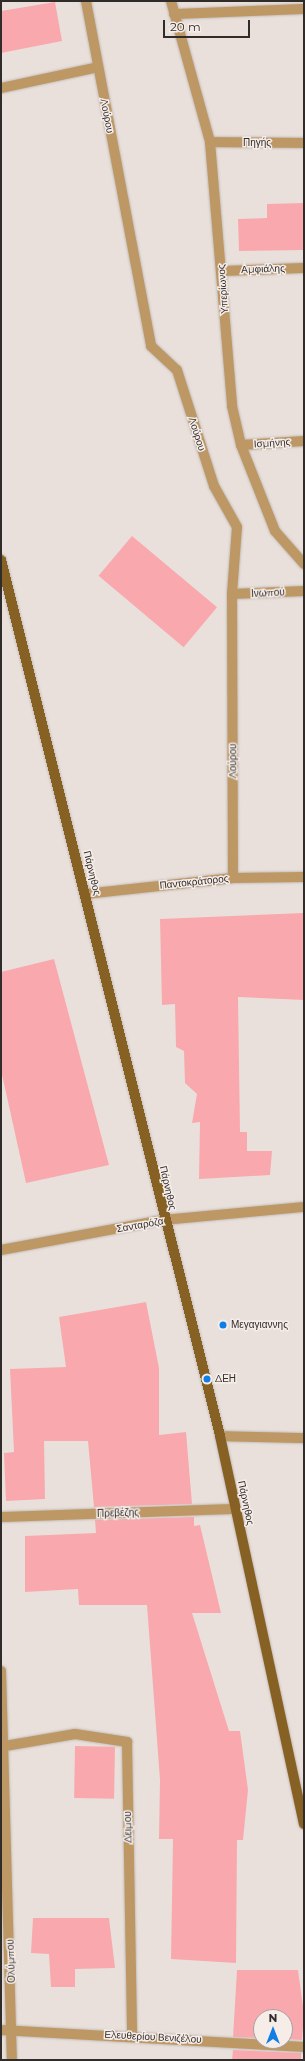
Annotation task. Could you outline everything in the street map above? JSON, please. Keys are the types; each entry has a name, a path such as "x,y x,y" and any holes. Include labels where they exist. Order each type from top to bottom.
{"main road":[{"name":"Πάρνηθος","path":"1,560 85,894 163,1220 220,1436 234,1509 304,1824"}],"street":[{"name":"Λούρου","path":"86,1 151,346 177,370 214,486 237,527 232,594 233,878"},
{"name":"Υπερίωνος","path":"171,1 210,142 222,271 232,406 241,445 275,530 304,564"},
{"path":"174,14 304,9"},
{"path":"1,88 98,66"},
{"name":"Πηγής","path":"210,142 304,143"},
{"name":"Αμφιάλης","path":"222,271 304,268"},
{"name":"Ισμήνης","path":"241,445 304,441"},
{"name":"Ινωπού","path":"232,594 304,591"},
{"name":"Παντοκράτορος","path":"85,894 233,878 304,877"},
{"name":"Σανταρόζα","path":"1,1250 163,1220 304,1207"},
{"path":"220,1436 304,1438"},
{"name":"Πρεβέζης","path":"1,1517 234,1509"},
{"name":"Ολύμπου","path":"1,1671 5,1746 13,2031 12,2060"},
{"name":"Δειμου","path":"5,1746 75,1734 127,1742 132,2036"},
{"name":"Ελευθερίου Βενιζέλου","path":"1,2030 132,2036 304,2047"}],"building":[{"path":"55,2 62,41 1,53 1,11"},
{"path":"304,203 304,250 239,251 238,219 267,218 267,204"},
{"path":"132,536 217,607 184,647 99,576"},
{"path":"304,913 304,1000 238,997 240,1132 247,1132 247,1151 272,1151 270,1175 199,1179 200,1122 192,1123 197,1094 185,1083 184,1051 176,1047 175,1004 162,1005 160,919"},
{"path":"54,959 109,1165 26,1183 1,1070 1,972"},
{"path":"146,1302 159,1368 159,1435 186,1432 192,1504 94,1507 88,1441 44,1441 45,1499 6,1501 4,1453 14,1452 10,1369 66,1367 59,1317"},
{"path":"194,1517 194,1526 200,1525 221,1613 192,1613 229,1731 240,1731 248,1790 243,1840 237,1840 236,1963 171,1959 173,1839 159,1839 160,1780 147,1605 79,1605 78,1589 25,1592 25,1536 96,1533 95,1520"},
{"path":"75,1746 115,1747 114,1799 74,1798"},
{"path":"33,1918 109,1918 115,1968 75,1969 75,1987 51,1987 49,1954 31,1953"},
{"path":"237,1970 298,1970 304,2014 302,2040 293,2039 293,2009 253,2009 253,2038 233,2037"},
{"path":"233,2050 301,2053 301,2060 232,2060"}],"place":[{"name":"Μεγαγιαννης","path":"223,1325"},
{"name":"ΔΕΗ","path":"207,1379"}]}
